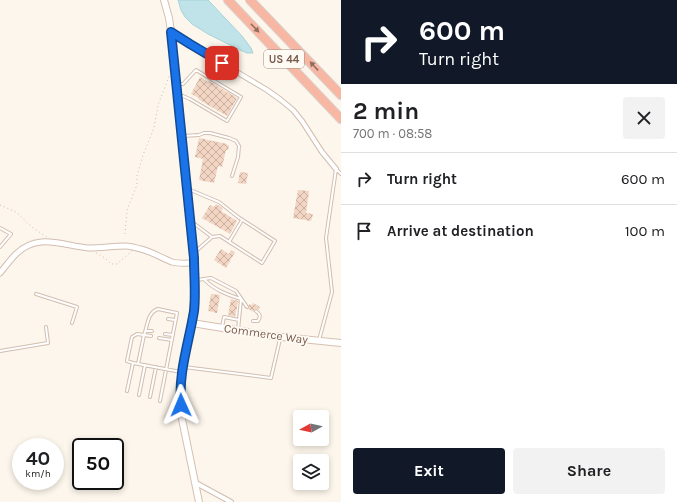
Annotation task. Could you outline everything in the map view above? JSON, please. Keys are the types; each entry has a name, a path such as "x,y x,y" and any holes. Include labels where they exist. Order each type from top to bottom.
{"highway":[{"name":"US 44","path":"228,0 341,119"},
{"name":"US 44","path":"250,0 341,95"}],"main road":[{"path":"164,0 169,18 177,84 194,263 195,299 180,389 181,411 199,502"},
{"name":"Commerce Way","path":"192,323 281,337 341,343"}],"street":[{"path":"171,32 281,100 293,110 302,121 322,152 336,169"},
{"path":"0,273 15,255 24,248 36,243 52,242 89,248 123,246 153,253 173,262 194,263"},
{"path":"196,483 231,502"}],"lane":[{"path":"177,84 183,84 196,70 241,97 228,120 178,94"},
{"path":"182,136 199,135 204,133 236,141 239,146 232,176"},
{"path":"336,169 341,174"},
{"path":"318,341 332,292 326,238 336,169"},
{"path":"187,188 219,202 242,220 275,241 262,263 220,236 212,237 193,255"},
{"path":"190,220 212,237"},
{"path":"229,242 242,220"},
{"path":"0,228 11,234 0,247"},
{"path":"195,280 211,278 236,291 247,307"},
{"path":"204,280 209,285 228,295 241,299"},
{"path":"36,294 77,307 72,323"},
{"path":"238,331 241,299"},
{"path":"138,364 144,335 152,312 158,309 177,313 160,401"},
{"path":"253,321 258,321 260,318 256,311"},
{"path":"150,315 155,316"},
{"path":"222,328 224,317 239,320"},
{"path":"168,319 175,320"},
{"path":"0,351 48,343 46,327"},
{"path":"146,331 152,331"},
{"path":"151,336 137,334 132,337 127,361 167,369 271,378 281,337"},
{"path":"165,334 173,335"},
{"path":"159,338 172,340"},
{"path":"127,391 133,362"},
{"path":"139,395 145,365"},
{"path":"150,397 156,367"}],"path":[{"path":"125,234 127,210 137,184 137,176 143,155 154,128 158,104 171,73"},
{"path":"0,205 16,212 28,224 48,237 52,242"},
{"path":"89,248 105,258 111,264 117,264 136,248"}],"water":[{"path":"178,0 208,0 242,36 253,53 247,53 240,50 192,24 185,17"}],"building":[{"path":"200,77 237,98 227,116 191,94"},
{"path":"199,138 229,145 228,150 226,150 222,167 218,166 214,183 199,180 203,159 195,157"},
{"path":"240,172 248,173 246,184 238,183"},
{"path":"298,190 309,191 306,213 313,214 311,221 293,218"},
{"path":"216,204 223,208 221,211 237,221 230,234 202,218 210,205 214,207"},
{"path":"221,249 229,254 231,250 235,252 226,268 214,260"},
{"path":"211,294 220,295 217,313 208,311"},
{"path":"231,299 238,301 235,317 228,315"},
{"path":"253,303 260,307 258,310 254,309 254,312 248,309 249,304 252,305"}],"route":[{"path":"181,405 181,376 188,345 195,299 195,288 194,258 171,32 222,63"}]}
